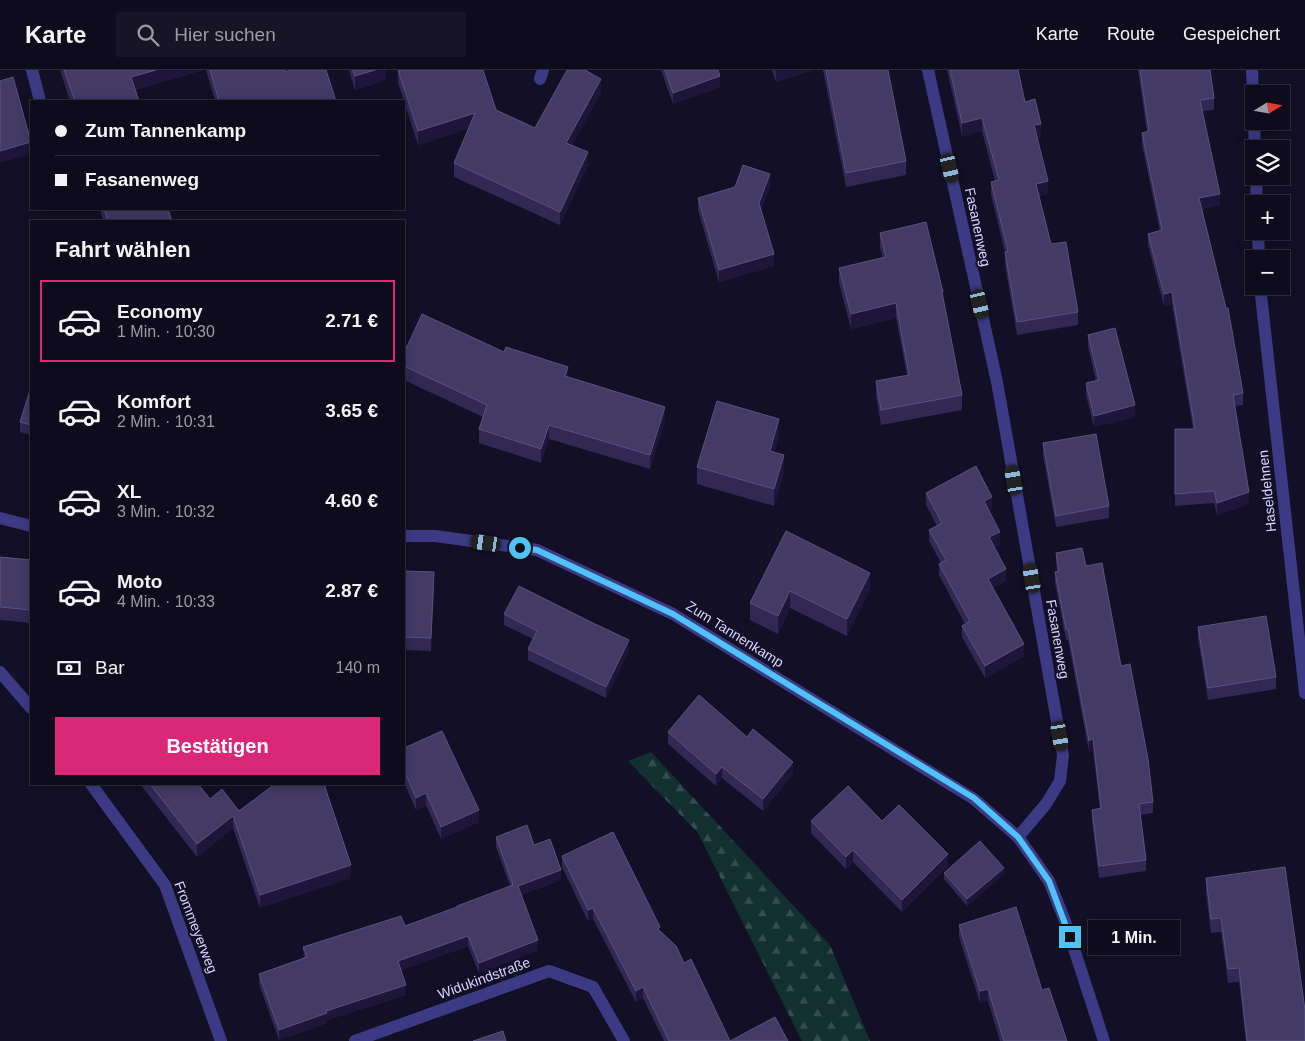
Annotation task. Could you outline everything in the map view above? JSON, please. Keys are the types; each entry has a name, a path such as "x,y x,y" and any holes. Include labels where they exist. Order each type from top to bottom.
{"street":[{"path":"32,70 40,100"},
{"name":"Fasanenweg","path":"928,70 997,382 1063,755 1060,781 1046,804 1018,837"},
{"path":"1252,70 1255,140"},
{"name":"Haseldehnen","path":"1261,295 1305,693"},
{"path":"0,518 30,526"},
{"name":"Zum Tannenkamp","path":"405,536 435,536 537,550 673,614 974,798 1018,837"},
{"path":"0,672 30,707"},
{"name":"Frommeyerweg","path":"92,785 165,885 221,1041"},
{"path":"1018,837 1049,881 1065,921 1104,1041"},
{"name":"Widukindstraße","path":"354,1041 549,971 593,987 624,1041"}],"green space":[{"path":"651,752 830,945 870,1041 802,1041 698,833 628,761"}],"building":[{"path":"64,70 156,70 131,77 139,100 75,100"},
{"path":"210,70 285,70 286,72 291,70 326,70 336,100 219,100"},
{"path":"353,70 375,70 355,76"},
{"path":"398,70 483,70 496,110 535,128 567,70 585,70 601,79 566,143 588,152 560,212 454,163 475,113 418,131"},
{"path":"665,70 718,70 720,76 673,93"},
{"path":"826,70 888,70 906,161 846,173"},
{"path":"950,70 1018,70 1025,102 1035,99 1041,124 1034,125 1048,181 1036,184 1051,244 1066,242 1078,312 1017,322 1005,252 1008,251 991,182 999,180 982,118 962,123"},
{"path":"1140,70 1210,70 1214,98 1200,100 1220,194 1199,198 1226,308 1228,308 1243,393 1233,395 1249,492 1217,503 1214,491 1175,494 1175,429 1195,429 1172,292 1164,294 1148,234 1162,230 1142,133 1149,131"},
{"path":"13,77 30,142 0,151 0,81"},
{"path":"743,165 770,174 759,203 774,254 719,270 698,198 735,187"},
{"path":"104,210 168,210 172,220 108,220"},
{"path":"926,222 943,292 962,395 881,410 876,381 909,375 896,303 851,314 839,268 886,257 880,233"},
{"path":"422,314 504,352 506,347 568,367 565,376 665,407 650,455 549,425 541,449 479,429 487,405 405,366 405,351"},
{"path":"1115,328 1135,405 1094,416 1086,383 1099,380 1088,335"},
{"path":"30,390 30,425 20,422"},
{"path":"717,401 779,419 770,451 784,455 774,489 697,467"},
{"path":"1096,434 1109,506 1056,516 1043,443"},
{"path":"976,466 992,497 984,501 1000,532 989,537 1006,569 988,579 1024,644 985,666 962,626 970,621 939,564 946,560 929,530 942,523 926,493"},
{"path":"786,531 870,573 847,619 790,591 778,616 750,603"},
{"path":"1082,548 1086,566 1102,563 1121,666 1130,664 1148,759 1153,802 1139,804 1146,860 1099,866 1092,810 1101,808 1093,738 1089,741 1068,629 1066,629 1055,572 1059,571 1056,553"},
{"path":"0,557 30,560 30,610 0,607"},
{"path":"405,571 434,572 431,638 405,637"},
{"path":"519,586 629,640 606,687 528,649 537,631 504,614"},
{"path":"1266,616 1276,677 1208,688 1198,627"},
{"path":"699,695 747,737 753,729 793,762 763,799 722,767 716,774 668,732"},
{"path":"442,731 479,810 441,827 426,793 416,798 405,772 405,748"},
{"path":"151,785 199,785 210,799 222,789 239,811 274,785 324,785 351,865 260,895 233,816 197,844"},
{"path":"848,786 882,821 899,805 948,854 902,900 853,850 846,857 811,821"},
{"path":"527,825 534,845 550,839 561,870 518,886 538,940 479,963 468,936 398,961 406,985 326,1011 327,1013 279,1030 259,974 307,957 303,947 401,916 405,926 513,885 496,837"},
{"path":"613,832 660,927 658,929 676,946 684,963 691,959 730,1041 669,1041 643,987 636,991 593,908 588,910 562,856"},
{"path":"980,841 1004,868 967,899 944,873"},
{"path":"1285,867 1305,1010 1305,1041 1247,1041 1239,968 1228,969 1221,918 1211,919 1206,878"},
{"path":"1016,907 1042,990 1049,988 1067,1041 1004,1041 988,989 980,991 959,925"},
{"path":"775,1017 788,1041 730,1041"},
{"path":"503,1031 506,1041 473,1041"}],"route":[{"path":"520,548 537,550 673,614 974,798 1018,837 1049,881 1070,937"}]}
